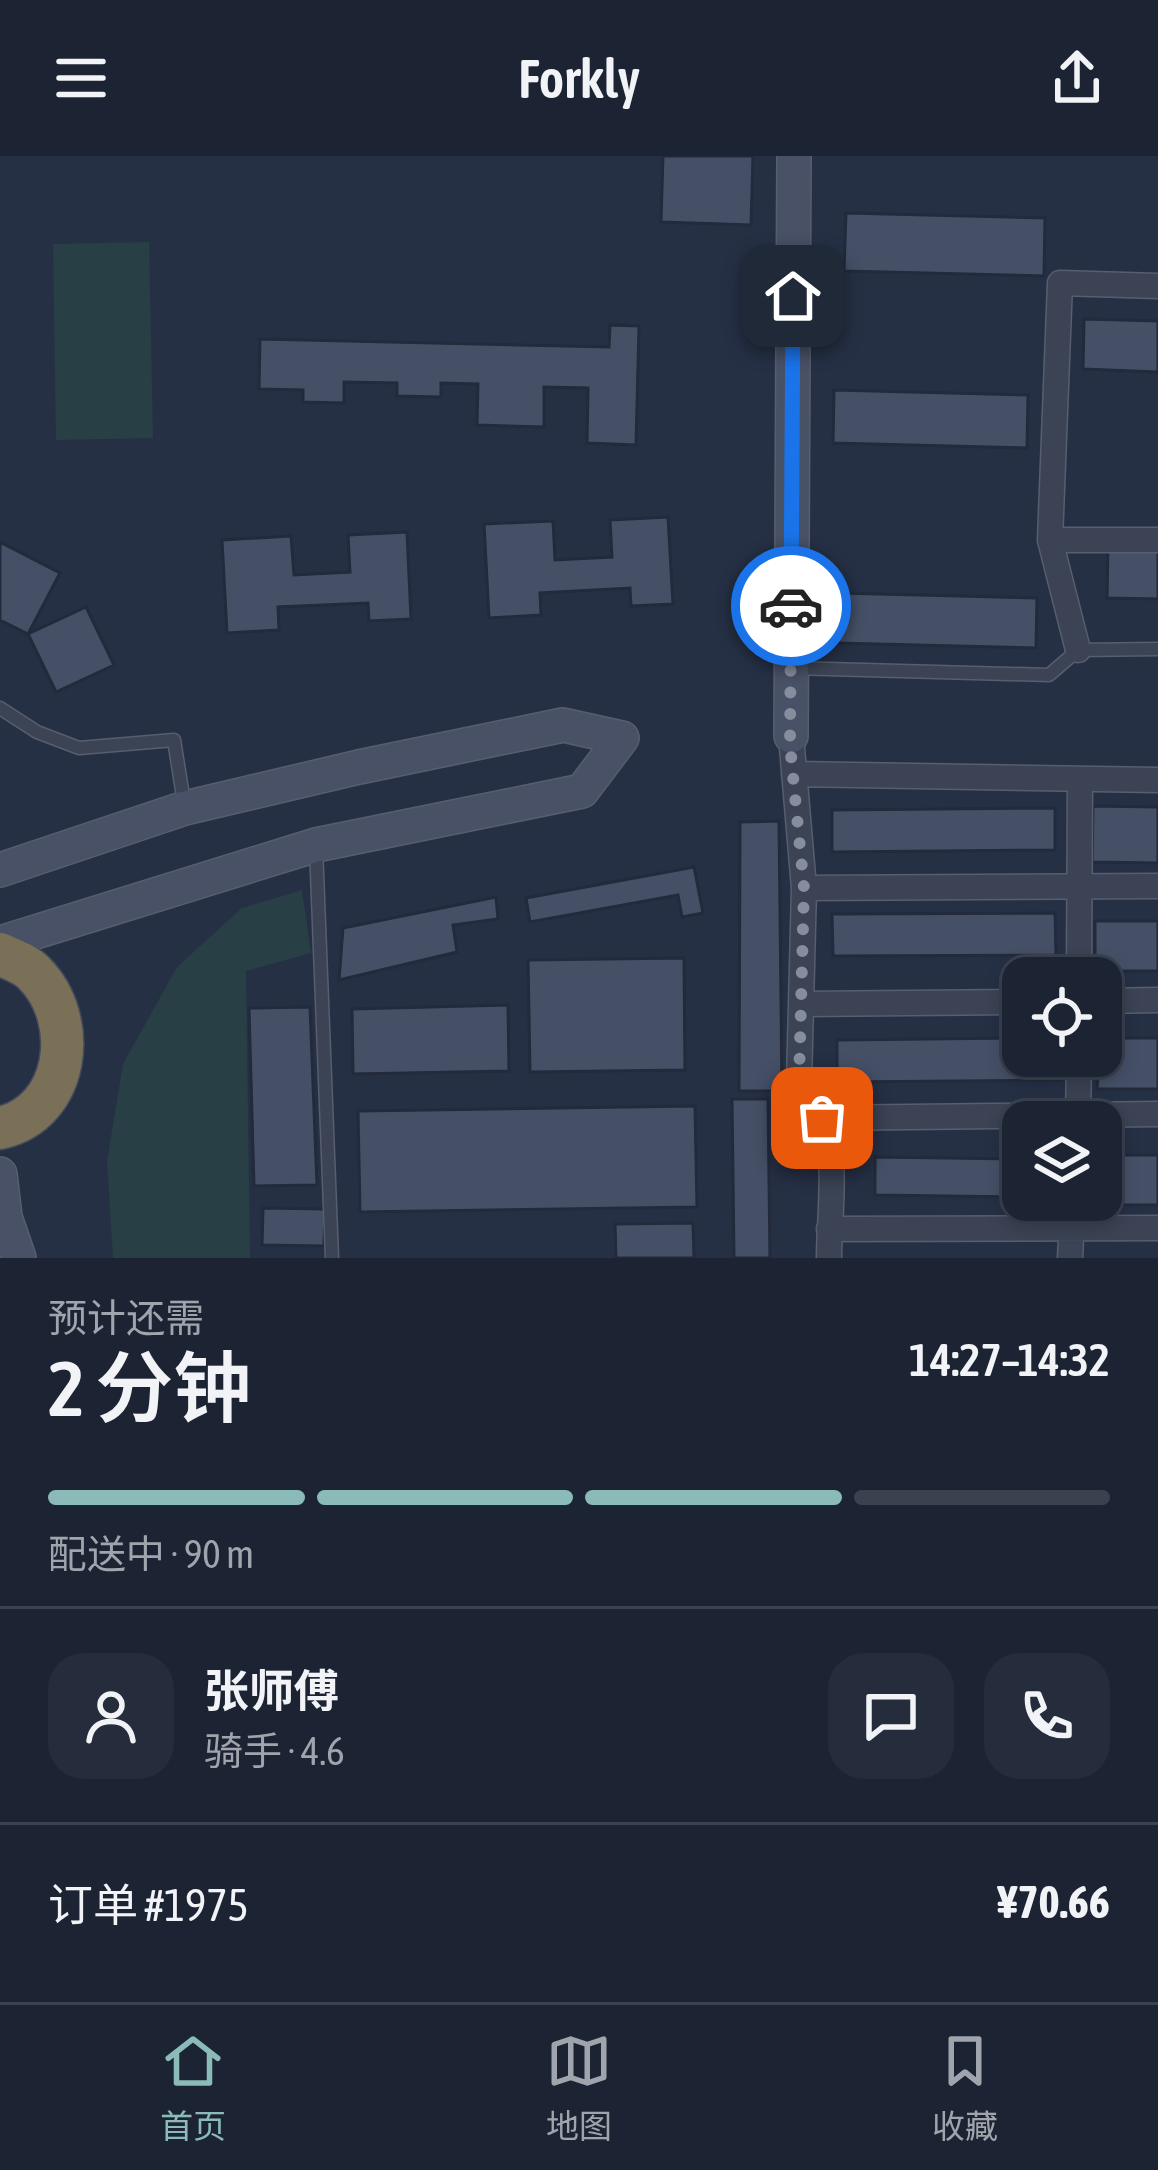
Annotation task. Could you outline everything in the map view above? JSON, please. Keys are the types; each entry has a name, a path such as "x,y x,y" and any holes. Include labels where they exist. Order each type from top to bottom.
{"highway":[{"path":"0,954 33,971 55,1005 62,1051 56,1084 38,1111 0,1129"}],"main road":[{"path":"791,736 794,156"},
{"path":"0,870 184,805 359,767 563,725 622,738 582,791 316,845 0,943"},
{"path":"0,1174 5,1217 19,1258"}],"street":[{"path":"1078,650 1050,540 1060,283 1158,286"},
{"path":"1050,540 1158,540"},
{"path":"791,736 804,888 799,1082 810,1107 822,1118 830,1154 829,1258"},
{"path":"794,774 1158,780"},
{"path":"1079,957 1080,779"},
{"path":"804,888 1158,886"},
{"path":"1122,1000 1158,1000"},
{"path":"801,1004 1002,1001"},
{"path":"1122,1116 1158,1114"},
{"path":"822,1118 1002,1118"},
{"path":"1070,1258 1071,1221"},
{"path":"829,1229 1158,1228"}],"lane":[{"path":"790,668 1049,674 1078,650 1158,649"},
{"path":"0,708 38,732 79,748 174,740 184,805"},
{"path":"316,845 332,1258"}],"shaded area":[{"path":"149,242 153,438 56,440 53,244"},
{"path":"302,890 311,953 246,971 250,1258 113,1258 107,1161 123,1064 177,967 242,908"}],"building":[{"path":"663,156 753,156 751,225 661,222"},
{"path":"846,213 1045,218 1044,276 844,271"},
{"path":"1084,319 1158,321 1158,372 1083,369"},
{"path":"610,325 639,326 636,445 587,443 588,388 544,387 544,427 477,425 478,384 441,383 441,397 397,396 397,383 344,382 344,403 303,402 303,390 259,389 260,339 609,347"},
{"path":"834,390 1028,395 1027,448 833,443"},
{"path":"668,517 673,604 631,606 630,588 540,593 541,615 489,618 484,524 553,521 555,560 612,557 610,520"},
{"path":"407,532 411,619 369,621 368,603 278,607 279,630 227,633 222,540 291,536 294,575 350,572 348,535"},
{"path":"0,542 60,573 28,634 0,620"},
{"path":"1108,547 1158,548 1158,599 1107,598"},
{"path":"839,593 1037,598 1036,648 837,643"},
{"path":"86,607 114,665 56,692 28,634"},
{"path":"1093,806 1158,807 1158,863 1092,862"},
{"path":"1055,808 1055,850 832,852 832,810"},
{"path":"779,821 782,1091 739,1091 740,822"},
{"path":"694,867 703,913 682,917 678,895 530,922 526,898"},
{"path":"496,897 498,919 453,925 457,952 339,980 343,928"},
{"path":"1055,913 1056,955 833,956 832,914"},
{"path":"1095,921 1158,921 1158,971 1122,971 1122,957 1095,957"},
{"path":"684,958 685,1070 530,1072 528,960"},
{"path":"508,1005 509,1071 353,1074 352,1009"},
{"path":"310,1007 317,1185 254,1186 249,1008"},
{"path":"1002,1038 1002,1077 1060,1080 837,1082 837,1040"},
{"path":"1122,1038 1158,1038 1158,1089 1097,1089 1098,1077 1122,1077"},
{"path":"732,1099 768,1099 770,1258 734,1258"},
{"path":"695,1106 697,1207 360,1212 358,1111"},
{"path":"1122,1155 1158,1155 1158,1205 1122,1205"},
{"path":"875,1157 1002,1159 1002,1197 875,1195"},
{"path":"263,1208 325,1209 324,1246 262,1245"},
{"path":"693,1223 694,1258 616,1258 615,1224"}],"way so far":[{"path":"791,606 790,745 804,888 799,1082 810,1107 822,1118"}],"route":[{"path":"791,606 793,296"}]}
